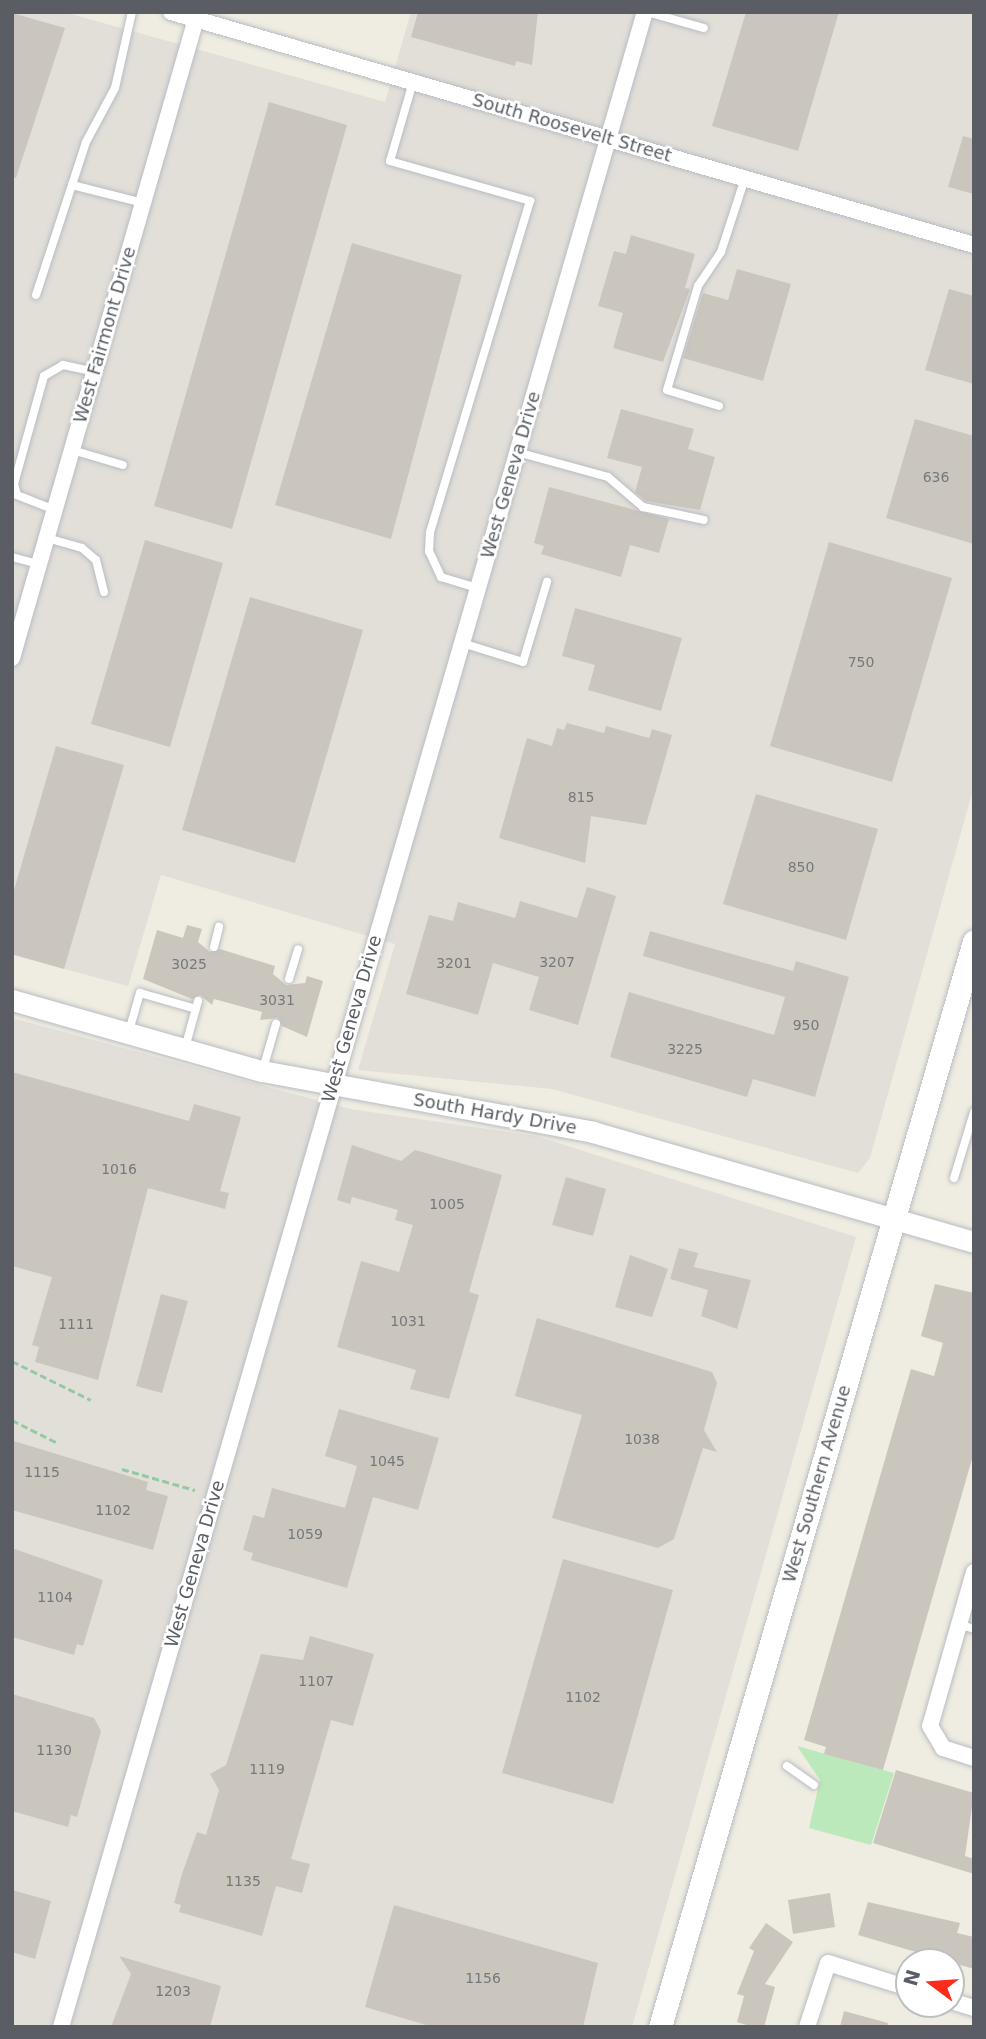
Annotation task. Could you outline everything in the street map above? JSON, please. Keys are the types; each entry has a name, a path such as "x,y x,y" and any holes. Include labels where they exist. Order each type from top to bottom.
{"main road":[{"name":"West Southern Avenue","path":"660,2027 974,941"}],"street":[{"name":"South Roosevelt Street","path":"170,12 197,16 413,82 974,245"},
{"name":"West Geneva Drive","path":"61,2027 646,12"},
{"name":"West Fairmont Drive","path":"12,658 197,16"},
{"name":"South Hardy Drive","path":"12,1000 262,1071 333,1087 593,1132 974,1242"},
{"path":"974,1572 966,1627 930,1726 932,1738 943,1748 974,1758"},
{"path":"807,2027 828,1963 895,1984"}],"lane":[{"path":"36,295 72,185 115,88 132,12"},
{"path":"646,12 704,28"},
{"path":"413,82 390,161 530,201 430,532 429,551 441,577 478,588"},
{"path":"719,406 667,390 698,286 722,252 745,178"},
{"path":"72,185 143,203"},
{"path":"55,510 17,495 14,484 44,376 63,365 95,372"},
{"path":"72,450 123,465"},
{"path":"517,452 608,477 643,507 704,520"},
{"path":"47,538 89,554 104,592"},
{"path":"12,557 39,564"},
{"path":"462,643 523,662 547,582"},
{"path":"214,947 219,927"},
{"path":"289,979 298,949"},
{"path":"128,1034 140,993 197,1005 185,1050"},
{"path":"262,1071 276,1024"},
{"path":"954,1178 973,1116"},
{"path":"787,1766 814,1785"}],"path":[{"path":"12,1361 91,1400"},
{"path":"12,1420 58,1443"},
{"path":"122,1469 195,1490"}],"shaded area":[{"path":"12,12 64,12 385,102 411,12 974,12 974,786 870,1158 858,1173 552,1089 358,1070 395,944 161,875 128,986 12,955"},
{"path":"12,1018 350,1109 536,1136 856,1237 632,2027 12,2027"}],"green space":[{"path":"797,1746 894,1773 871,1845 809,1828 820,1780"}],"building":[{"path":"418,12 538,12 532,65 516,61 515,66 411,37"},
{"path":"746,12 839,12 798,151 712,126"},
{"path":"12,13 65,28 16,178 12,177"},
{"path":"269,102 347,125 232,529 154,506"},
{"path":"963,136 974,139 974,194 948,187"},
{"path":"631,235 695,254 685,288 690,289 663,362 613,348 623,313 598,306 614,251 626,254"},
{"path":"352,243 462,275 391,539 275,505"},
{"path":"737,269 791,284 763,381 683,358 703,293 728,300"},
{"path":"949,289 974,296 974,384 925,370"},
{"path":"621,409 694,429 688,449 715,457 700,510 646,501 635,492 642,467 607,458"},
{"path":"915,419 974,436 974,544 886,518"},
{"path":"549,487 669,519 659,553 630,545 621,577 541,554 544,546 534,543"},
{"path":"145,540 223,563 170,747 91,724"},
{"path":"829,542 952,578 892,782 770,746"},
{"path":"250,597 363,630 295,863 182,830"},
{"path":"575,608 682,638 661,711 588,690 595,665 562,656"},
{"path":"567,723 604,733 606,726 649,738 652,729 672,735 646,825 591,816 585,863 499,838 527,738 552,746 557,728 564,730"},
{"path":"56,746 124,765 64,969 12,954 12,897"},
{"path":"756,794 878,829 846,940 723,904"},
{"path":"587,887 616,896 578,1025 529,1010 539,977 493,963 478,1015 406,994 429,915 453,921 458,902 515,918 520,901 577,918"},
{"path":"187,925 202,929 198,942 210,952 220,949 275,966 273,974 286,985 305,983 307,976 323,981 307,1037 282,1026 278,1018 260,1020 262,1012 214,999 212,1005 200,995 192,999 143,979 157,930 183,938"},
{"path":"650,931 793,971 796,961 849,977 815,1097 753,1079 747,1097 610,1057 629,992 774,1035 785,997 643,956"},
{"path":"12,1072 189,1121 194,1104 241,1117 220,1191 229,1193 225,1209 148,1188 98,1380 35,1362 39,1347 32,1345 52,1277 12,1266"},
{"path":"352,1145 401,1161 415,1150 502,1175 469,1292 479,1295 449,1399 410,1389 416,1370 337,1347 361,1261 399,1272 413,1225 395,1220 398,1210 352,1197 350,1204 337,1200"},
{"path":"566,1177 606,1189 593,1236 552,1225"},
{"path":"679,1248 698,1253 694,1267 751,1280 737,1329 701,1316 708,1290 670,1279"},
{"path":"630,1255 668,1269 652,1317 615,1307"},
{"path":"935,1284 974,1293 974,1452 883,1770 824,1754 826,1747 804,1740 911,1369 934,1376 943,1343 921,1336"},
{"path":"161,1294 188,1301 162,1393 136,1386"},
{"path":"537,1318 712,1372 717,1383 704,1430 717,1452 703,1448 674,1539 658,1548 552,1518 582,1415 515,1396"},
{"path":"339,1409 439,1438 418,1510 373,1497 347,1588 251,1560 253,1553 243,1550 253,1515 264,1518 272,1488 345,1508 357,1466 325,1456"},
{"path":"14,1441 148,1482 146,1490 168,1496 153,1550 12,1510"},
{"path":"12,1548 103,1580 83,1646 77,1644 74,1655 12,1637"},
{"path":"563,1559 673,1590 613,1804 502,1773"},
{"path":"310,1636 374,1654 353,1726 331,1720 291,1859 310,1864 302,1893 276,1886 262,1936 179,1912 181,1905 174,1903 182,1874 197,1832 206,1835 219,1790 210,1774 226,1765 261,1654 303,1660"},
{"path":"12,1694 94,1718 101,1731 77,1817 71,1815 68,1827 12,1811"},
{"path":"896,1770 974,1793 965,1856 974,1859 974,1874 873,1843"},
{"path":"12,1890 51,1901 35,1959 12,1952"},
{"path":"830,1893 835,1927 793,1934 788,1900"},
{"path":"868,1902 960,1923 957,1933 974,1937 974,1969 965,1966 965,1948 902,1948 858,1935"},
{"path":"394,1905 598,1963 583,2027 433,2027 365,2007"},
{"path":"766,1923 793,1942 765,1984 775,1987 764,2027 753,2027 737,2022 744,1996 737,1994 754,1951 749,1948"},
{"path":"119,1956 221,1986 210,2027 111,2027 131,1974"},
{"path":"844,2011 888,2023 887,2027 840,2027"}]}
